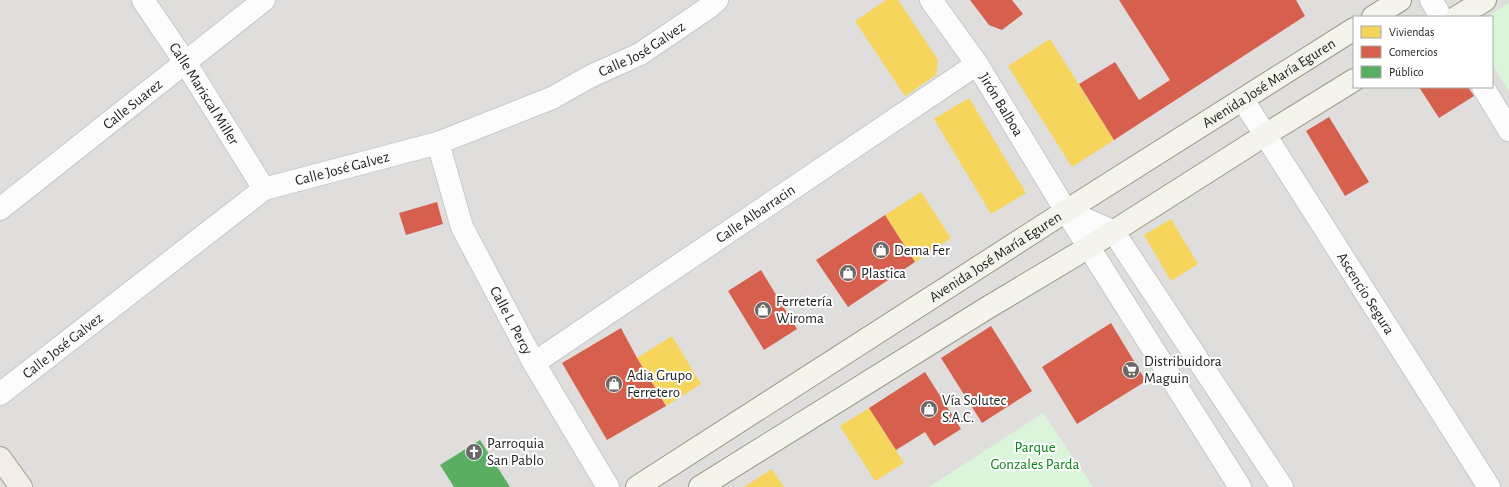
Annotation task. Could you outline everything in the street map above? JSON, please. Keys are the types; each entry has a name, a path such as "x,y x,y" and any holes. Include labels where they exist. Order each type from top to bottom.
{"main road":[{"path":"1375,16 1400,0"},
{"path":"1459,16 1485,0"},
{"name":"Avenida José María Eguren","path":"638,487 1066,211 1353,30"},
{"path":"700,487 987,308 1089,247 1353,81"},
{"path":"0,458 21,487"}],"street":[{"name":"Calle Mariscal Miller","path":"143,0 185,62 264,189"},
{"name":"Calle Suarez","path":"0,209 264,0"},
{"name":"Calle José Galvez","path":"0,394 264,189 438,143 552,98 592,76 640,54 708,8 717,0"},
{"name":"Jirón Balboa","path":"931,0 977,64 1066,211 1240,487"},
{"path":"1431,0 1440,16"},
{"name":"Calle Albarracin","path":"534,363 977,64"},
{"path":"1484,88 1509,130"},
{"name":"Ascencio Segura","path":"1243,100 1489,487"},
{"name":"Calle L. Percy","path":"438,143 462,227 534,363 608,487"},
{"path":"1066,211 1113,231 1282,487"}],"shaded area":[{"path":"0,0 1509,0 1509,487 0,487"}],"green space":[{"path":"1509,3 1509,92 1493,66 1493,16 1489,16"},
{"name":"Parque Gonzales Parda","path":"1043,413 1093,487 929,487"}],"building: Viviendas":[{"path":"886,0 898,0 938,60 936,75 905,96 855,21"},
{"path":"1050,39 1114,140 1072,167 1008,66"},
{"path":"969,98 1026,193 991,214 934,119"},
{"path":"921,192 951,238 915,262 885,215"},
{"path":"1171,219 1198,264 1171,281 1144,235"},
{"path":"672,336 701,384 666,406 637,358"},
{"path":"869,408 904,463 875,481 840,426"},
{"path":"772,469 784,487 744,487 747,485"}],"building: Comercios":[{"path":"970,0 1012,0 1023,14 1002,30 989,25"},
{"path":"1119,0 1296,0 1305,16 1114,140 1079,84 1115,62 1139,100 1170,80"},
{"path":"1420,88 1469,88 1474,96 1439,118"},
{"path":"1329,117 1369,182 1345,196 1306,131"},
{"path":"437,202 443,224 406,235 399,213"},
{"path":"885,215 915,262 848,307 816,260"},
{"name":"Ferretería Wiroma","path":"761,270 797,329 764,350 728,291"},
{"path":"1111,323 1146,381 1077,424 1042,367"},
{"path":"991,326 1032,391 982,423 941,358"},
{"name":"Adia Grupo Ferretero","path":"621,328 666,406 607,440 562,363"},
{"path":"925,372 961,429 934,446 925,432 896,450 869,408"}],"building: Público":[{"name":"Parroquia San Pablo","path":"480,440 510,487 454,487 440,465"}],"place":[{"name":"Dema Fer","path":"881,250"},
{"name":"Plastica","path":"848,273"},
{"name":"Ferretería Wiroma","path":"763,310"},
{"name":"Distribuidora Maguin","path":"1131,370"},
{"name":"Adia Grupo Ferretero","path":"614,384"},
{"name":"Vía Solutec S.A.C.","path":"929,409"},
{"name":"Parroquia San Pablo","path":"474,452"}]}
